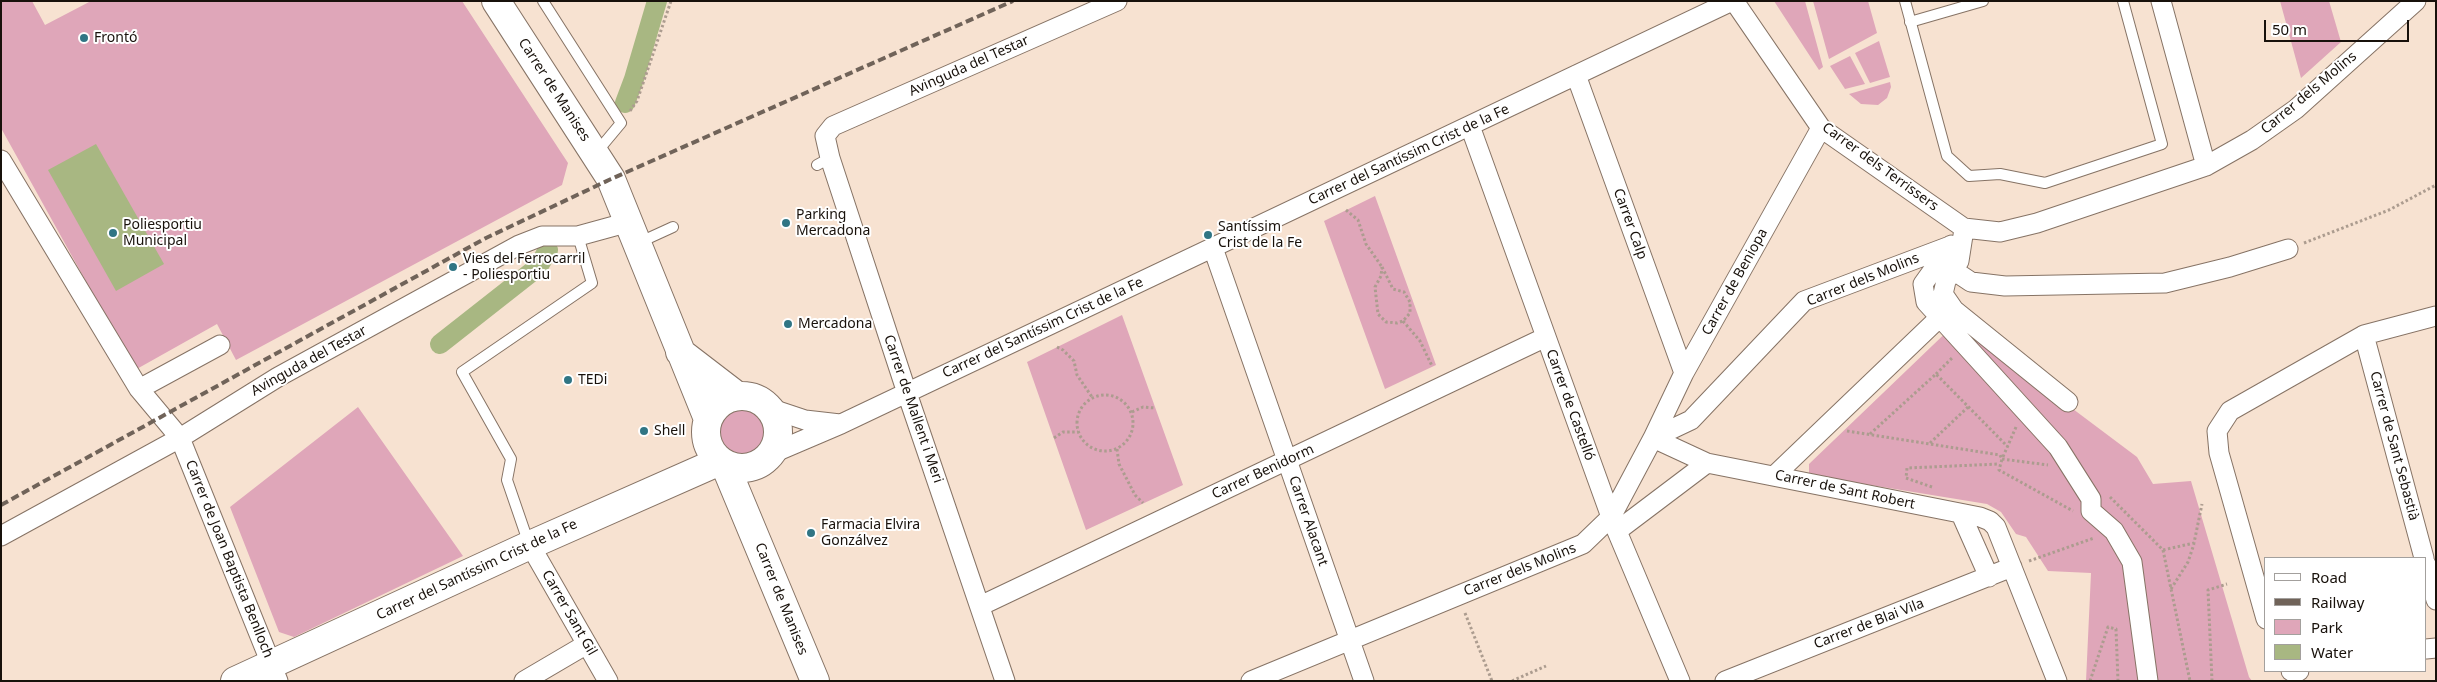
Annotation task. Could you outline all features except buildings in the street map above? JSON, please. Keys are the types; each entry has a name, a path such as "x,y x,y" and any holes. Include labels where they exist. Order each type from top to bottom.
{"street":[{"name":"Carrer de Manises","path":"496,1 611,180 633,232 678,351 708,419"},
{"name":"Avinguda del Testar","path":"825,136 833,126 1117,1"},
{"name":"Carrer del Santíssim Crist de la Fe","path":"764,460 1733,1"},
{"name":"Carrer dels Terrissers","path":"1733,1 1821,128 1964,228"},
{"path":"2161,1 2206,166"},
{"name":"Carrer dels Molins","path":"1964,228 2000,232 2037,223 2206,166 2252,140 2296,108 2416,1"},
{"name":"Carrer Calp","path":"1576,75 1684,373"},
{"name":"Carrer de Castelló","path":"1470,126 1614,524 1680,681"},
{"name":"Carrer de Beniopa","path":"1653,438 1684,373 1821,128"},
{"name":"Carrer de Mallent i Meri","path":"825,136 823,162 907,393 1005,681"},
{"name":"Carrer de Joan Baptista Benlloch","path":"1,160 139,390 180,438 275,672"},
{"path":"1964,228 1923,284 1926,302 1938,318 2058,447 2091,499 2091,511 2114,531 2132,562 2148,681"},
{"path":"1964,228 1959,261 1946,281 1943,294 1954,310 2068,402"},
{"name":"Avinguda del Testar","path":"1,536 180,438 278,377 519,246 542,236 578,236 633,232"},
{"name":"Carrer dels Molins","path":"1614,524 1653,438 1691,420 1804,301 1950,246"},
{"name":"Carrer Alacant","path":"1213,248 1364,681"},
{"path":"1953,270 1971,282 2005,286 2165,283 2230,267 2288,249"},
{"path":"2264,612 2219,453 2217,431 2230,411 2364,335 2436,316"},
{"path":"1774,476 1938,318"},
{"name":"Carrer de Sant Sebastià","path":"2364,335 2424,557"},
{"name":"Carrer Benidorm","path":"980,606 1546,337"},
{"path":"139,390 220,345"},
{"path":"678,351 736,395"},
{"path":"772,409 780,431 764,460 740,469 722,463 715,458 706,439 708,419 719,403 736,395 756,397 772,409 805,420 841,424"},
{"name":"Carrer de Sant Robert","path":"1653,438 1707,463 1962,514 1980,518 1996,527 2057,681"},
{"name":"Carrer de Manises","path":"748,517 748,490 764,460"},
{"name":"Carrer de Manises","path":"722,463 748,517 815,681"},
{"name":"Carrer del Santíssim Crist de la Fe","path":"235,681 275,672 530,545 722,463"},
{"name":"Carrer dels Molins","path":"1251,681 1583,544 1707,463"},
{"path":"1962,514 1989,577"},
{"name":"Carrer Sant Gil","path":"530,545 608,681"},
{"name":"Carrer de Blai Vila","path":"1725,681 2012,567"},
{"path":"2427,568 2436,600"},
{"path":"524,681 587,644"}],"lane":[{"path":"543,1 624,119 595,154"},
{"path":"1905,1 1946,156 1969,176 2000,174 2045,183 2162,144 2123,1"},
{"path":"1910,22 1983,1"},
{"path":"633,232 673,227"},
{"path":"530,545 507,480 511,459 506,447 462,372 592,283 578,236"}],"path":[{"path":"624,119 637,100 671,1"},
{"path":"2288,249 2389,210 2436,185"},
{"path":"1346,210 1358,220 1366,244 1382,267 1393,289 1404,292 1412,303 1410,313 1403,321 1392,324 1381,319 1378,314 1374,287 1381,276 1382,267"},
{"path":"1403,321 1420,341 1432,366"},
{"path":"1870,434 1964,346"},
{"path":"1057,348 1063,350 1074,361 1077,375 1092,397"},
{"path":"1936,374 2008,447"},
{"path":"1111,394 1120,398 1132,412 1133,429 1130,437 1117,449 1098,450 1082,440 1078,432 1076,424 1080,408 1092,397 1111,394"},
{"path":"1132,412 1143,407 1155,408"},
{"path":"1930,444 1968,407"},
{"path":"2023,410 1999,470 2067,509 2079,513 2091,511 2107,494 2163,550 2190,681"},
{"path":"1844,430 2000,455 2002,459 2071,468"},
{"path":"1054,438 1063,432 1078,432"},
{"path":"1117,449 1118,464 1143,503"},
{"path":"1934,487 1906,478 1907,468 2000,464"},
{"path":"2171,589 2188,562 2202,504"},
{"path":"2040,557 2098,536"},
{"path":"2163,550 2194,543"},
{"path":"2212,681 2208,590 2227,584"},
{"path":"1458,596 1492,681"},
{"path":"2090,681 2108,628 2116,629 2118,681"},
{"path":"1512,681 1546,666"}],"green space":[{"path":"1,1 32,1 45,25 91,1 462,1 568,163 562,185 236,360 217,324 135,370 1,128"},
{"path":"1774,1 1805,1 1823,67 1819,70"},
{"path":"1813,1 1868,1 1877,33 1829,59"},
{"path":"2280,1 2329,1 2341,42 2301,78"},
{"path":"1879,41 1890,77 1870,83 1855,53"},
{"path":"1850,56 1865,84 1845,89 1830,66"},
{"path":"1890,82 1891,87 1887,98 1878,105 1861,104 1849,94"},
{"path":"1375,196 1436,365 1385,389 1324,221"},
{"path":"1122,315 1183,485 1086,530 1027,362"},
{"path":"1957,322 2137,457 2153,484 2191,481 2249,677 2252,681 2086,681 2091,573 2048,571 2026,537 2016,534 2001,512 1987,504 1809,475 1809,464"},
{"path":"742,406 760,413 767,431 760,449 742,456 724,449 717,431 724,413"},
{"path":"358,407 463,556 294,637 279,632 230,507"}],"water":[{"path":"96,144 164,264 116,291 48,170"}],"waterway":[{"path":"625,103 657,1"},
{"path":"440,344 538,267 548,250"}],"railway":[{"path":"1,505 486,238 611,179 1013,1"}],"place":[{"name":"Frontó","path":"84,38"},
{"name":"Parking Mercadona","path":"786,223"},
{"name":"Poliesportiu Municipal","path":"113,233"},
{"name":"Santíssim Crist de la Fe","path":"1208,235"},
{"name":"Vies del Ferrocarril - Poliesportiu","path":"453,267"},
{"name":"Mercadona","path":"788,324"},
{"name":"TEDi","path":"568,380"},
{"name":"Shell","path":"644,431"},
{"name":"Farmacia Elvira Gonzálvez","path":"811,533"}]}
